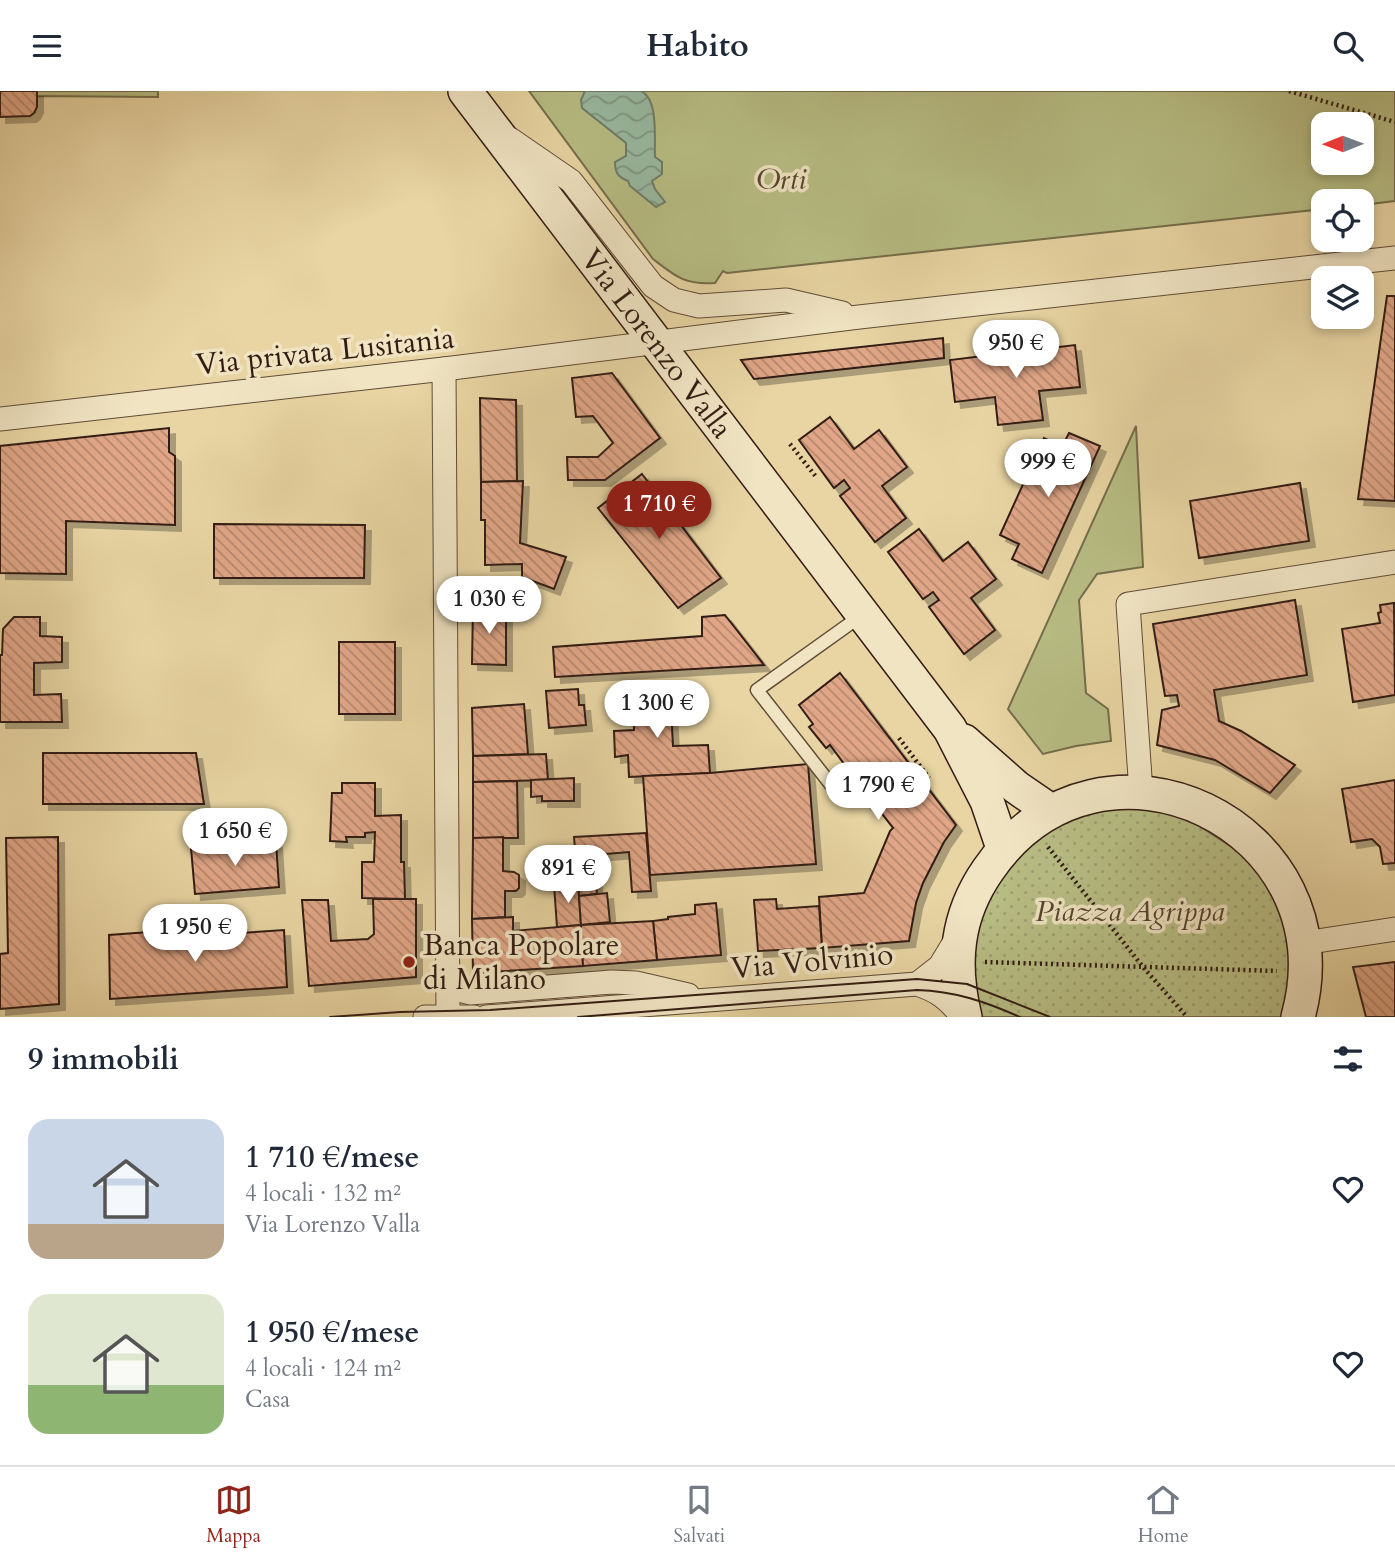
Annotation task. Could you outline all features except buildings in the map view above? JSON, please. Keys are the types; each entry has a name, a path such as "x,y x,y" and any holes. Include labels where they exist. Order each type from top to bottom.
{"main road":[{"name":"Via Lorenzo Valla","path":"465,91 950,729 987,801 1003,848"},
{"name":"Via Lorenzo Valla","path":"950,729 1016,787 1051,811"},
{"path":"964,1017 957,977 967,947 976,887 1003,848 1029,825 1051,811 1086,798 1141,792 1182,799 1202,807 1240,830 1256,844 1282,879 1292,898 1304,943 1305,983 1298,1017"}],"street":[{"path":"493,128 571,181 644,276 662,295 699,306 786,300 859,317"},
{"name":"Via privata Lusitania","path":"0,419 444,369 859,317 1395,258"},
{"path":"444,369 448,1017"},
{"path":"1141,792 1128,604 1395,562"},
{"path":"1304,943 1395,929"},
{"name":"Via Volvinio","path":"917,984 967,947"},
{"name":"Via Volvinio","path":"448,983 455,989 470,993 612,982 636,983 711,1009"},
{"name":"Via Volvinio","path":"486,1017 711,1009 917,984 937,991 950,1000 964,1017"},
{"path":"448,1017 470,993"},
{"path":"425,1017 474,1017"}],"lane":[{"path":"839,795 757,690 863,614"}],"path":[{"path":"1289,91 1395,121"},
{"path":"790,444 817,478"},
{"path":"899,738 929,778"},
{"path":"1048,847 1143,967 1187,1017"},
{"path":"967,947 1143,967 1279,971"}],"green space":[{"path":"0,91 158,91 158,97 35,96 35,112 0,111"},
{"name":"Orti","path":"529,91 1395,91 1395,201 1374,204 1374,189 1311,189 1311,210 727,273 723,271 715,283 688,281 668,271 653,259"},
{"path":"1136,426 1143,567 1097,574 1079,600 1086,693 1108,709 1111,741 1043,754 1008,709"},
{"name":"Piazza Agrippa","path":"1124,805 1175,810 1259,865 1284,910 1294,960 1285,1017 980,1017 972,978 976,927 996,880 1030,841 1074,816"}],"water":[{"path":"585,91 641,91 647,95 653,111 655,157 662,162 662,174 652,181 665,202 656,207 618,174 615,162 626,156 626,143 582,108 581,100"}],"tram line":[{"path":"330,1017 490,1010 917,979 967,984 1050,1017"},
{"path":"578,1017 917,990 970,998 1020,1017"}],"place":[{"name":"Banca Popolare di Milano","path":"409,962"}]}
